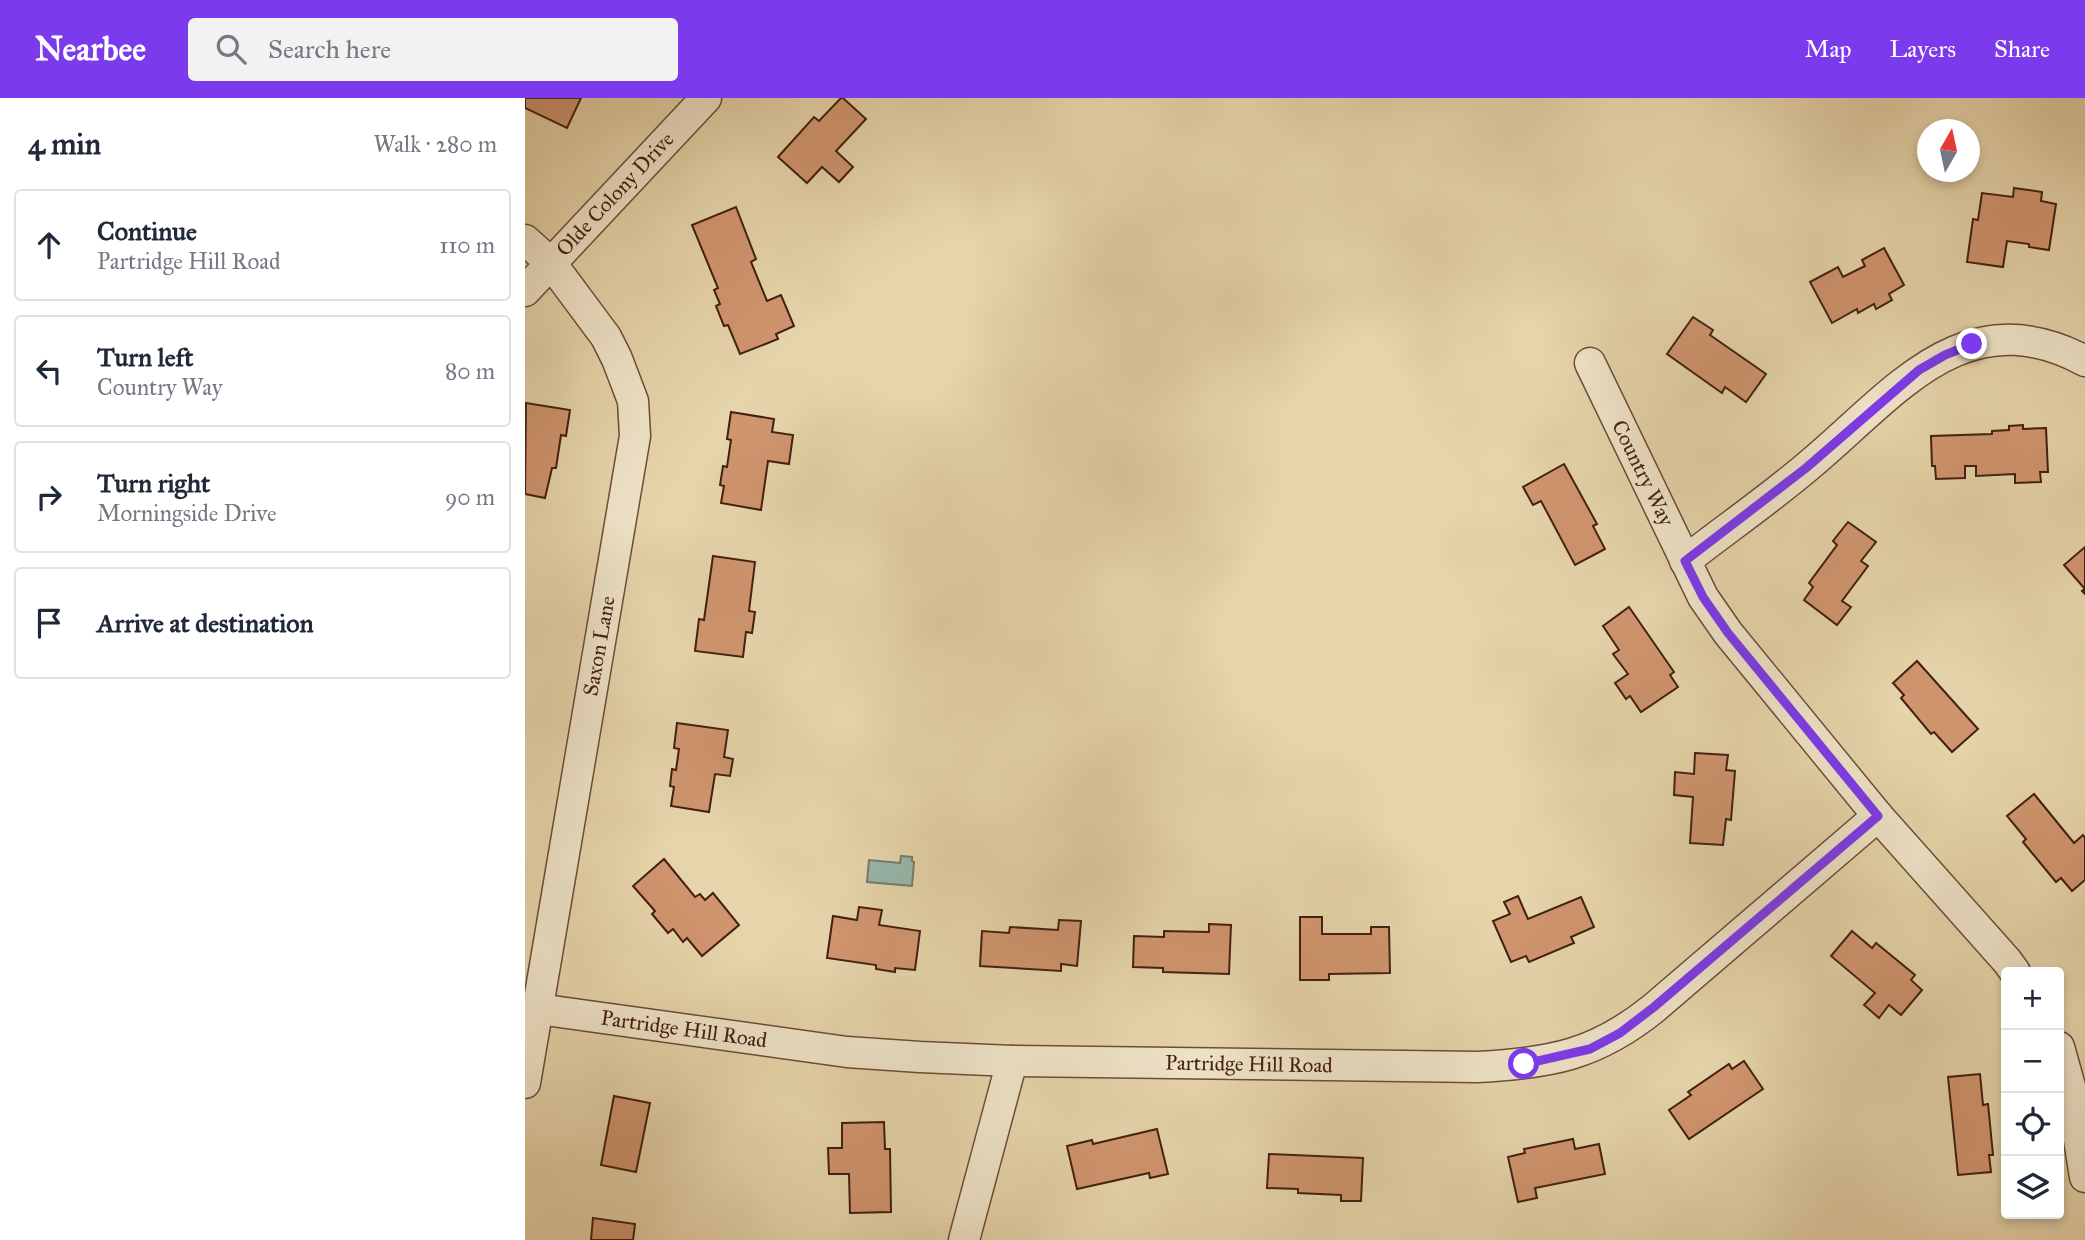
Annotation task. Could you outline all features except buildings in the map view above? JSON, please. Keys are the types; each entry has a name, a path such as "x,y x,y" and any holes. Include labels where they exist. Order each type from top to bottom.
{"street":[{"name":"Olde Colony Drive","path":"525,290 706,98"},
{"name":"Saxon Lane","path":"525,240 551,263 606,337 633,401 635,436 525,1083"},
{"path":"1685,561 1806,468 1919,370 1945,355 1972,344 2017,340 2046,345 2085,361"},
{"name":"Country Way","path":"1590,363 1703,597 1728,633 1878,816 2011,967"},
{"name":"Partridge Hill Road","path":"538,1009 847,1052 920,1057 1478,1067 1524,1064 1590,1049 1620,1033 1645,1015 1878,816"},
{"path":"964,1240 1012,1060"},
{"path":"2064,1065 2071,1090 2085,1177"}],"water":[{"path":"901,856 912,857 914,862 912,886 867,882 869,860 900,863"}],"route":[{"path":"1524,1064 1590,1049 1620,1033 1878,816 1728,633 1703,597 1685,561 1806,468 1919,370 1972,344"}]}
